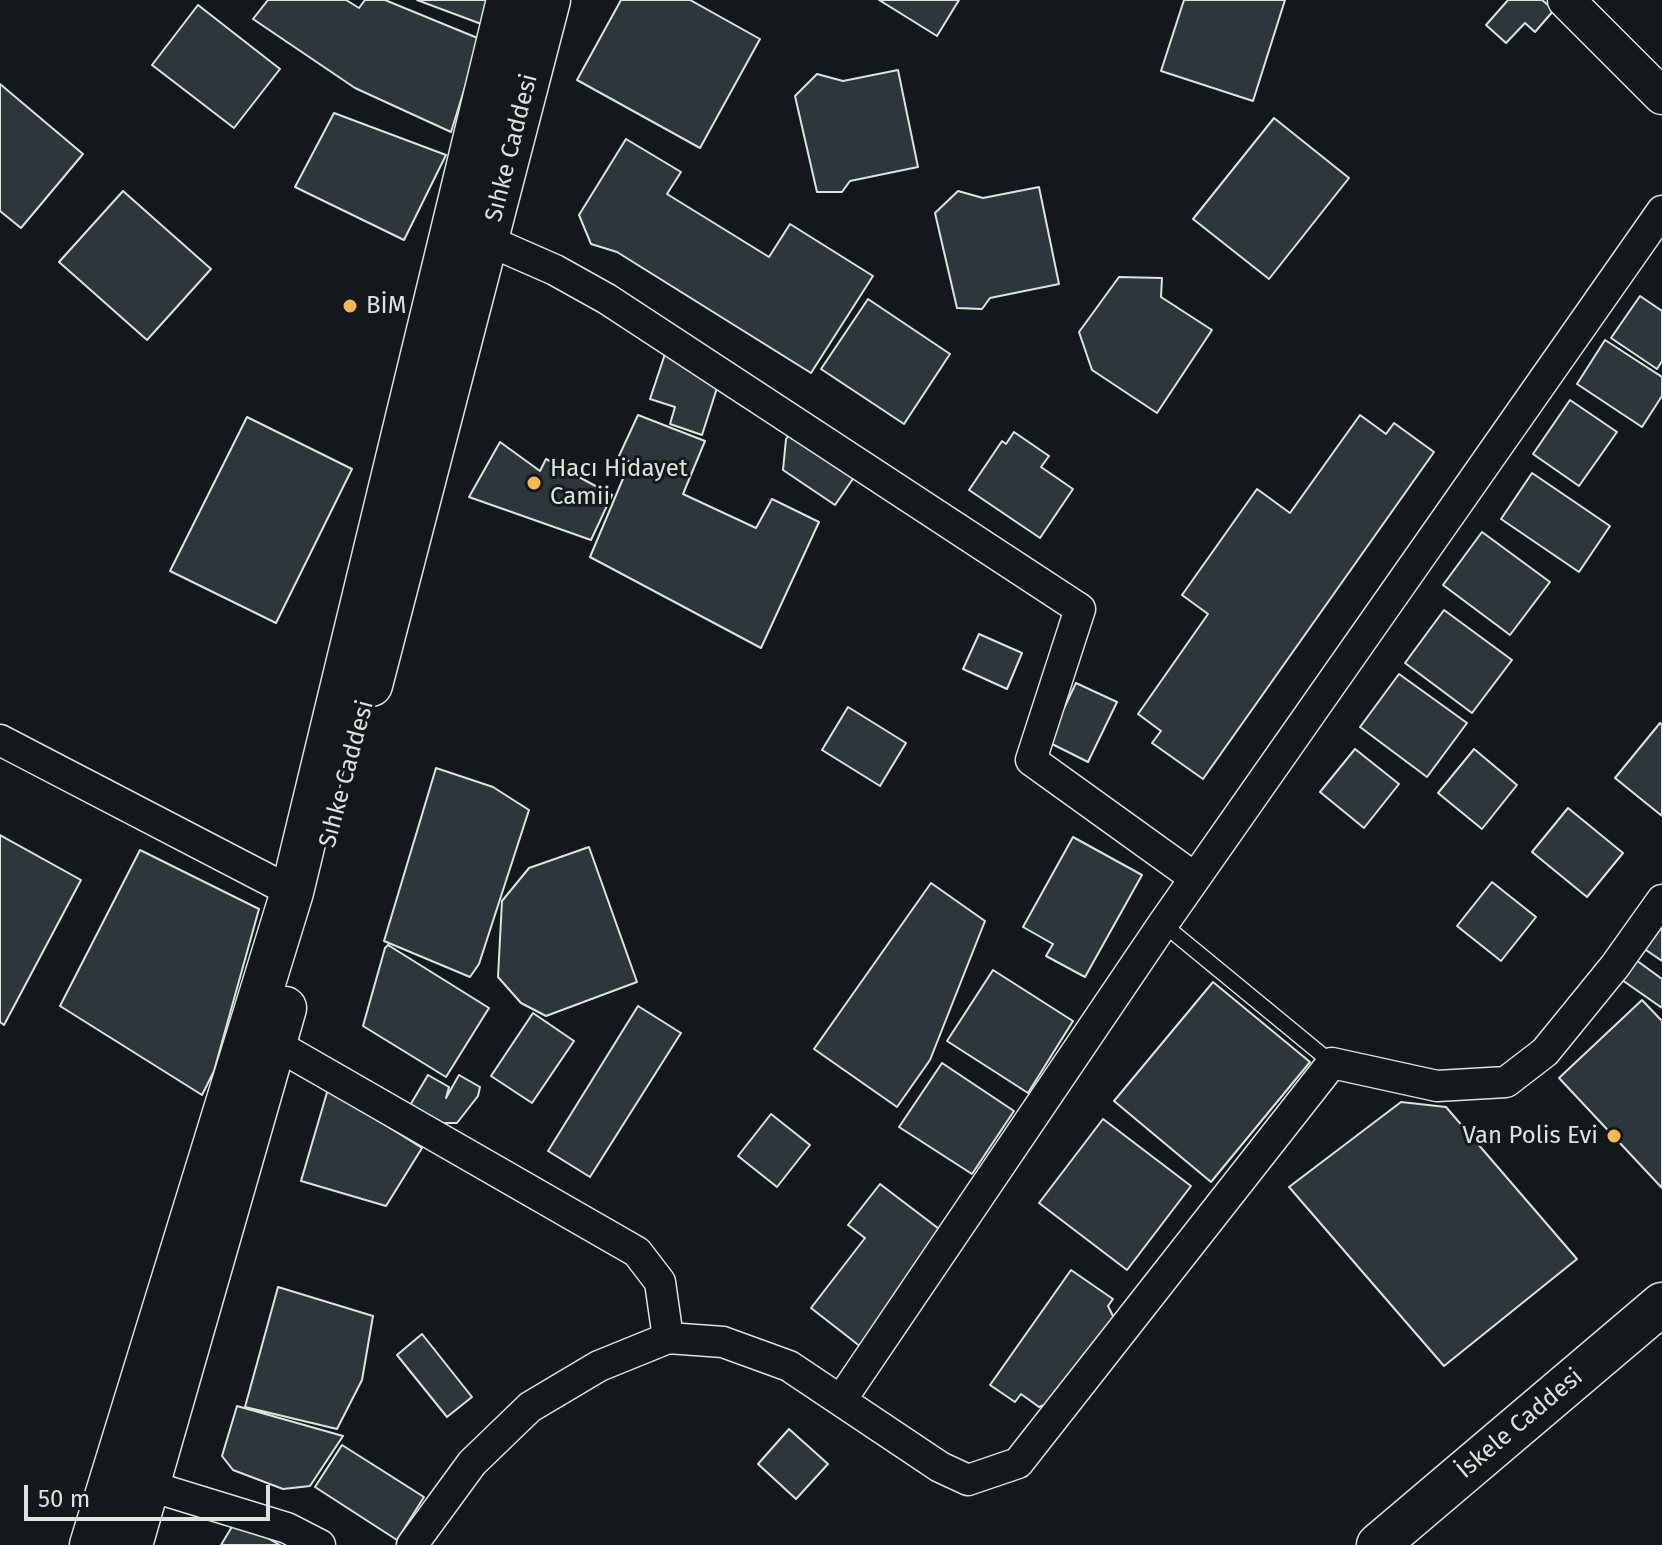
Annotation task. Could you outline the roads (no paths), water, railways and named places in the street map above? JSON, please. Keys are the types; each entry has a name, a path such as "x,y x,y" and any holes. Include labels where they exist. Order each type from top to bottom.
{"main road":[{"path":"91,1545 292,892 508,0"},
{"name":"Sıhke Caddesi","path":"131,1545 275,1044 489,241 549,0"},
{"name":"İskele Caddesi","path":"1378,1545 1660,1309"}],"street":[{"path":"1566,0 1662,96"},
{"path":"841,1400 1163,924 1662,211"},
{"path":"489,241 555,270 607,299 1080,609 1031,760 1195,878"},
{"path":"0,740 292,892"},
{"path":"412,1545 472,1463 530,1407 599,1366 668,1338 723,1342 789,1366 940,1467 968,1480 1018,1463 1332,1063 1437,1086 1506,1082 1545,1052 1615,966 1662,900"},
{"path":"275,1044 637,1252 660,1282 668,1338"},
{"path":"150,1486 287,1528 320,1545"}],"lane":[{"path":"1163,924 1332,1063"}],"place":[{"name":"BİM","path":"350,306"},
{"name":"Hacı Hidayet Camii","path":"534,483"},
{"name":"Van Polis Evi","path":"1614,1136"}]}
